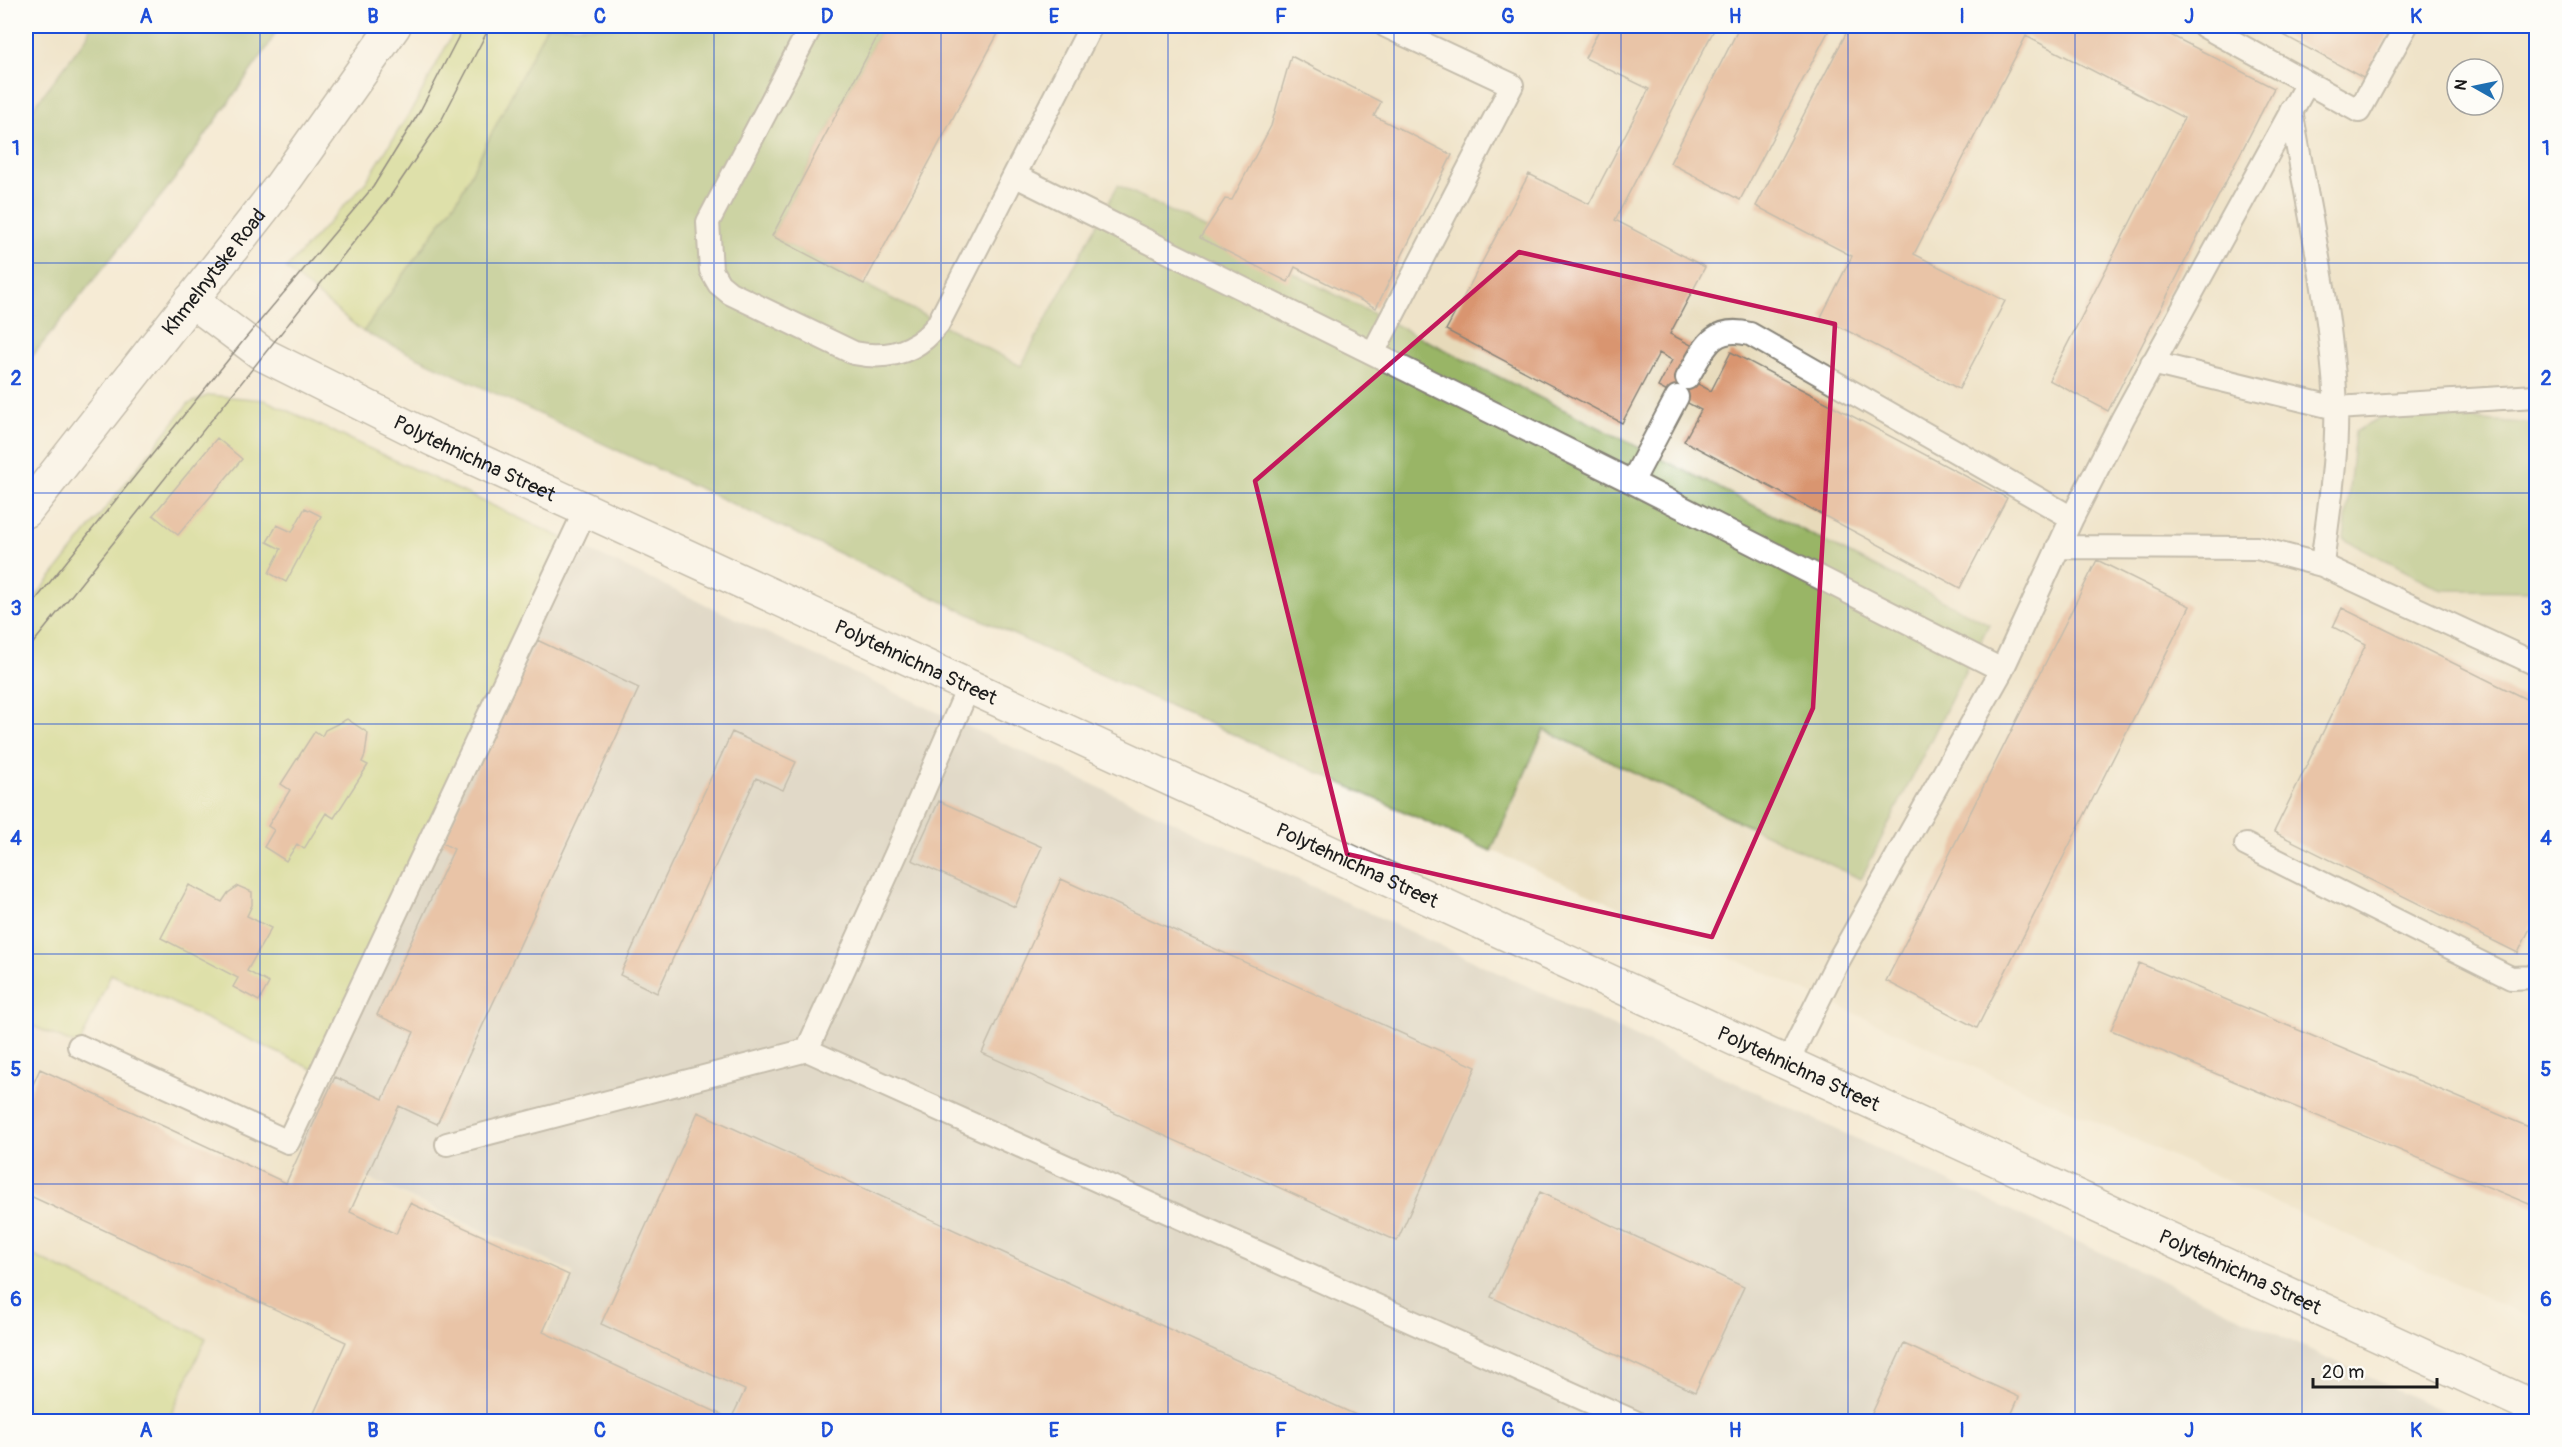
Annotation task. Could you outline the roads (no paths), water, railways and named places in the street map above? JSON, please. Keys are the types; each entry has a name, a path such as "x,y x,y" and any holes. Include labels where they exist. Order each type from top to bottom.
{"street":[{"name":"Khmelnytske Road","path":"26,511 280,187 394,26"},
{"name":"Polytehnichna Street","path":"191,300 264,355 432,439 2536,1408"}],"lane":[{"path":"812,26 708,222 711,270 719,284 730,293 854,353 870,357 903,353 930,334 938,324 1091,26"},
{"path":"1373,353 1512,85 1386,26"},
{"path":"2204,26 2359,111 2406,26"},
{"path":"1787,1063 1837,963 2002,670 2072,518 2152,363 2307,83"},
{"path":"2291,110 2331,338 2336,408 2331,488 2322,565"},
{"path":"1016,176 1632,482 2002,670"},
{"path":"1632,482 1706,345 1719,334 1734,330 1750,334 2072,518"},
{"path":"2152,363 2336,408 2536,396"},
{"path":"79,1046 288,1142 586,509"},
{"path":"2058,547 2258,548 2322,565 2536,664"},
{"path":"807,1050 969,686"},
{"path":"2246,845 2511,978 2535,977 2536,974"},
{"path":"447,1144 807,1050 1635,1422"}],"tram line":[{"path":"26,612 244,340 373,187 420,111 464,26"},
{"path":"26,652 389,198 441,121 490,26"}]}
